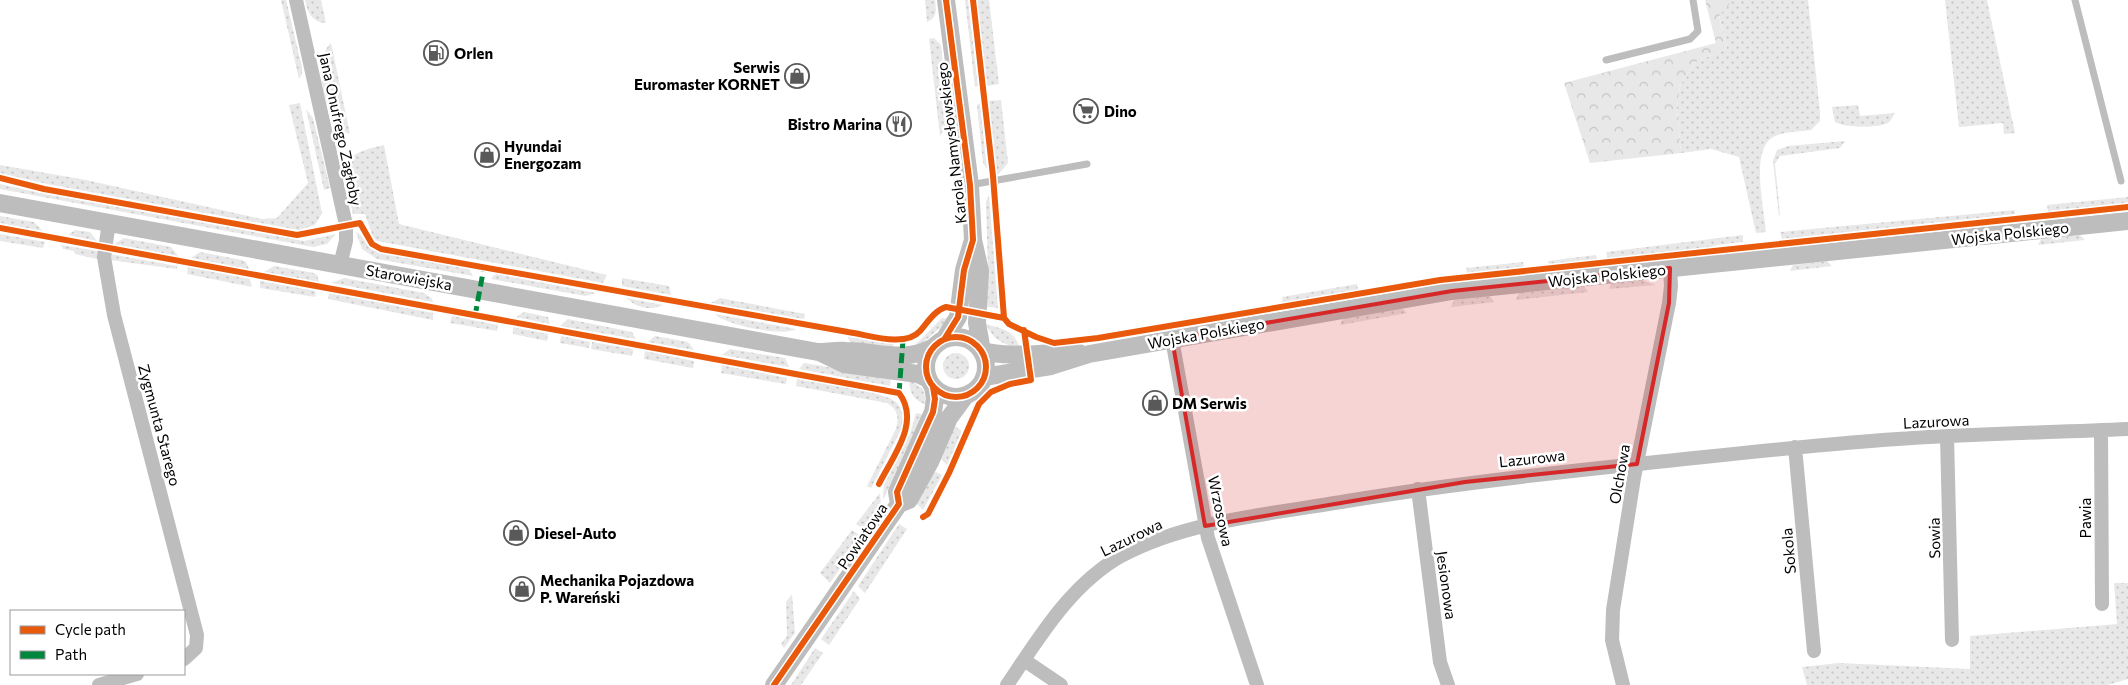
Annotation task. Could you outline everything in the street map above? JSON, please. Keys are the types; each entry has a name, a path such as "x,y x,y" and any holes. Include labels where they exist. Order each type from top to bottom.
{"street":[{"name":"Jana Onufrego Zagłoby","path":"296,0 346,225 346,241 340,265"},
{"name":"Karola Namysłowskiego","path":"946,0 970,184 974,240 980,271 977,323 982,351"},
{"name":"Starowiejska","path":"0,203 818,352 846,350 902,357 914,355 938,343"},
{"name":"Wojska Polskiego","path":"984,377 1051,366 1089,354 1452,291 2128,221"},
{"name":"Zygmunta Starego","path":"109,222 104,257 114,314 197,635 196,648 185,659"},
{"name":"Karola Namysłowskiego","path":"938,343 955,322 960,309 964,270 974,240"},
{"name":"Olchowa","path":"1624,685 1614,652 1612,620 1637,464 1672,286 1670,268"},
{"path":"961,336 969,339 982,351 986,368 984,377 974,391 966,395 948,396 931,383 926,363 938,343 961,336"},
{"name":"Wrzosowa","path":"1172,339 1211,550 1257,685"},
{"name":"Wojska Polskiego","path":"982,351 1002,355 1050,352 1089,354"},
{"name":"Starowiejska","path":"818,352 844,364 918,374 931,383"},
{"name":"Powiatowa","path":"898,504 897,492 933,412 935,399 931,383"},
{"name":"Powiatowa","path":"774,685 898,504 910,500 930,462 949,418 966,395"},
{"name":"Lazurowa","path":"1007,685 1064,605 1102,569 1128,553 1156,540 1206,526 1418,489 1500,478 1795,447 1948,436 2128,429"},
{"name":"Pawia","path":"2101,430 2102,604"},
{"name":"Sowia","path":"1948,436 1952,640"},
{"name":"Sokola","path":"1795,447 1814,651"},
{"name":"Jesionowa","path":"1418,489 1440,662 1448,685"},
{"path":"1024,660 1061,685"},
{"path":"99,685 134,675"}],"lane":[{"path":"1606,60 1690,39 1698,31 1693,0"},
{"path":"2075,0 2120,181"},
{"path":"970,184 1087,164"}],"highlighted area":[{"path":"1670,268 1669,303 1637,464 1465,482 1205,526 1172,339 1452,291"}],"green space":[{"path":"281,0 286,0 302,67 302,74 299,79"},
{"path":"305,0 321,0 326,23 321,23 311,16"},
{"path":"925,0 935,0 936,7 935,15 927,22"},
{"path":"965,0 968,0 978,86 975,87"},
{"path":"977,0 989,0 999,84 987,86"},
{"path":"1705,0 1733,0 1719,16 1727,48 1694,63 1680,86 1677,108 1681,153 1590,163 1564,83 1716,43"},
{"path":"1733,0 1808,0 1820,121 1811,130 1777,135 1766,144 1760,166 1760,180 1766,232 1756,233 1739,157 1711,149 1681,153 1677,108 1680,86 1694,63 1727,48 1719,15"},
{"path":"1945,0 1987,0 2015,133 2004,134 2003,123 1959,127"},
{"path":"934,38 941,45 949,121 940,136 929,39"},
{"path":"331,43 350,134 341,129 334,119 324,92 322,63 325,52"},
{"path":"1001,100 1008,163 997,176 989,101"},
{"path":"300,103 322,213 315,225 299,230 47,184 0,173 0,165 86,180 262,219 277,218 308,183 289,105"},
{"path":"980,103 987,169 983,163 977,105"},
{"path":"1858,105 1860,116 1895,113 1888,123 1877,126 1861,127 1835,122 1832,107"},
{"path":"306,109 313,118 330,188 324,190"},
{"path":"1845,141 1840,148 1780,156 1775,164 1779,216 1773,161 1777,150 1788,146"},
{"path":"384,145 399,224 607,275 603,283 377,241 373,237 365,214 353,214 346,186 345,167 356,154"},
{"path":"0,184 45,194 304,241 336,234 327,244 313,247 0,189"},
{"path":"989,195 998,308 984,306 988,270 986,202"},
{"path":"2128,197 2128,203 2048,211 2047,205"},
{"path":"2015,210 2015,214 1782,239 1780,232"},
{"path":"0,216 34,222 43,231 0,223"},
{"path":"75,230 90,232 97,241 68,235"},
{"path":"356,232 362,236 370,248 377,252 469,269 473,276 377,259 362,249"},
{"path":"0,234 45,242 43,248 0,241"},
{"path":"1743,235 1743,242 1717,245 1709,248 1608,259 1606,252"},
{"path":"2080,235 2085,240 2038,245 2041,239"},
{"path":"124,238 171,247 178,256 114,244"},
{"path":"61,245 98,251 97,259 75,254 74,251 63,249"},
{"path":"200,252 242,260 246,262 249,269 191,258"},
{"path":"110,254 177,266 177,269 110,260"},
{"path":"1596,255 1597,260 1549,265 1548,261"},
{"path":"1827,261 1832,266 1790,271 1793,265"},
{"path":"1523,262 1524,267 1467,274 1466,268"},
{"path":"274,266 314,273 317,275 319,282 264,272"},
{"path":"188,267 250,279 252,287 187,274"},
{"path":"498,274 596,293 585,296 491,279 494,275"},
{"path":"344,278 424,293 433,302 332,283"},
{"path":"622,278 669,286 671,295 622,286"},
{"path":"1642,280 1655,285 1609,289 1611,283"},
{"path":"260,281 316,291 315,297 260,288"},
{"path":"1357,284 1358,290 1283,303 1282,297"},
{"path":"1584,286 1588,292 1516,300 1519,293"},
{"path":"329,293 433,313 433,320 328,299"},
{"path":"1490,296 1494,302 1451,307 1454,300"},
{"path":"627,298 663,305 654,308 644,308 634,304"},
{"path":"720,298 805,314 804,319 711,303"},
{"path":"1402,308 1407,313 1340,325 1343,318"},
{"path":"524,312 548,317 550,324 516,317"},
{"path":"715,314 796,329 780,332 755,329 730,322"},
{"path":"452,316 498,325 497,331 450,323"},
{"path":"942,318 950,319 924,342 912,348"},
{"path":"568,319 632,332 636,339 560,326"},
{"path":"986,324 1007,331 1015,337 1019,348 999,340 992,334"},
{"path":"513,327 548,334 547,341 513,334"},
{"path":"561,336 590,342 589,348 560,343"},
{"path":"655,336 688,342 694,350 648,342"},
{"path":"848,337 893,343 894,349 850,343"},
{"path":"592,342 633,349 632,356 591,349"},
{"path":"730,349 785,358 789,367 722,355"},
{"path":"645,351 694,361 693,368 644,359"},
{"path":"956,353 965,357 969,366 965,375 956,379 947,375 943,366 947,357"},
{"path":"804,363 891,377 890,386 799,369"},
{"path":"722,365 787,378 786,384 721,373"},
{"path":"797,379 878,394 896,402 902,414 902,428 871,488 867,486 896,429 897,418 891,405 796,386"},
{"path":"909,379 923,389 927,405 915,399 910,389"},
{"path":"916,413 925,415 883,500 884,485 910,434"},
{"path":"954,426 961,430 961,433 947,465 939,457"},
{"path":"936,472 942,475 923,510 916,503 931,474"},
{"path":"880,493 881,508 866,531 856,524"},
{"path":"899,524 907,529 865,593 858,586"},
{"path":"852,530 862,537 830,583 820,573"},
{"path":"2114,583 2128,583 2128,679 2108,685 1807,685 1802,667 1839,663 1970,669 1970,636 2117,624"},
{"path":"854,591 860,599 829,645 821,639"},
{"path":"792,594 795,633 784,648 781,644 787,636 786,602"},
{"path":"815,648 823,653 801,685 791,685"}],"marked path":[{"path":"475,316 484,267"},
{"path":"899,393 903,340"}],"cycle path":[{"path":"945,338 958,317 964,270 973,240 970,185 946,0"},
{"path":"973,0 993,176 1004,318"},
{"path":"0,178 44,189 297,235 360,223 372,244 381,249 886,339 896,340 913,336 935,314 946,307 1004,318 1009,324 1054,343 1098,338 1440,280 2128,207"},
{"path":"0,228 899,393 905,404 906,427 897,451 879,484"},
{"path":"923,517 928,514 949,473 979,404 991,392 1010,384 1031,380 1024,330"},
{"path":"950,337 962,337 973,342 981,350 986,361 986,367 984,379 973,392 962,397 950,397 939,392 931,384 926,373 926,361 931,350 939,342 950,337"},
{"path":"774,685 899,504 897,492 933,412 935,399 933,387"}],"place":[{"name":"Orlen","path":"436,53"},
{"name":"Serwis Euromaster KORNET","path":"797,76"},
{"name":"Dino","path":"1086,111"},
{"name":"Bistro Marina","path":"899,124"},
{"name":"Hyundai Energozam","path":"487,155"},
{"name":"DM Serwis","path":"1155,403"},
{"name":"Diesel-Auto","path":"516,533"},
{"name":"Mechanika Pojazdowa P. Wareński","path":"522,589"}]}
